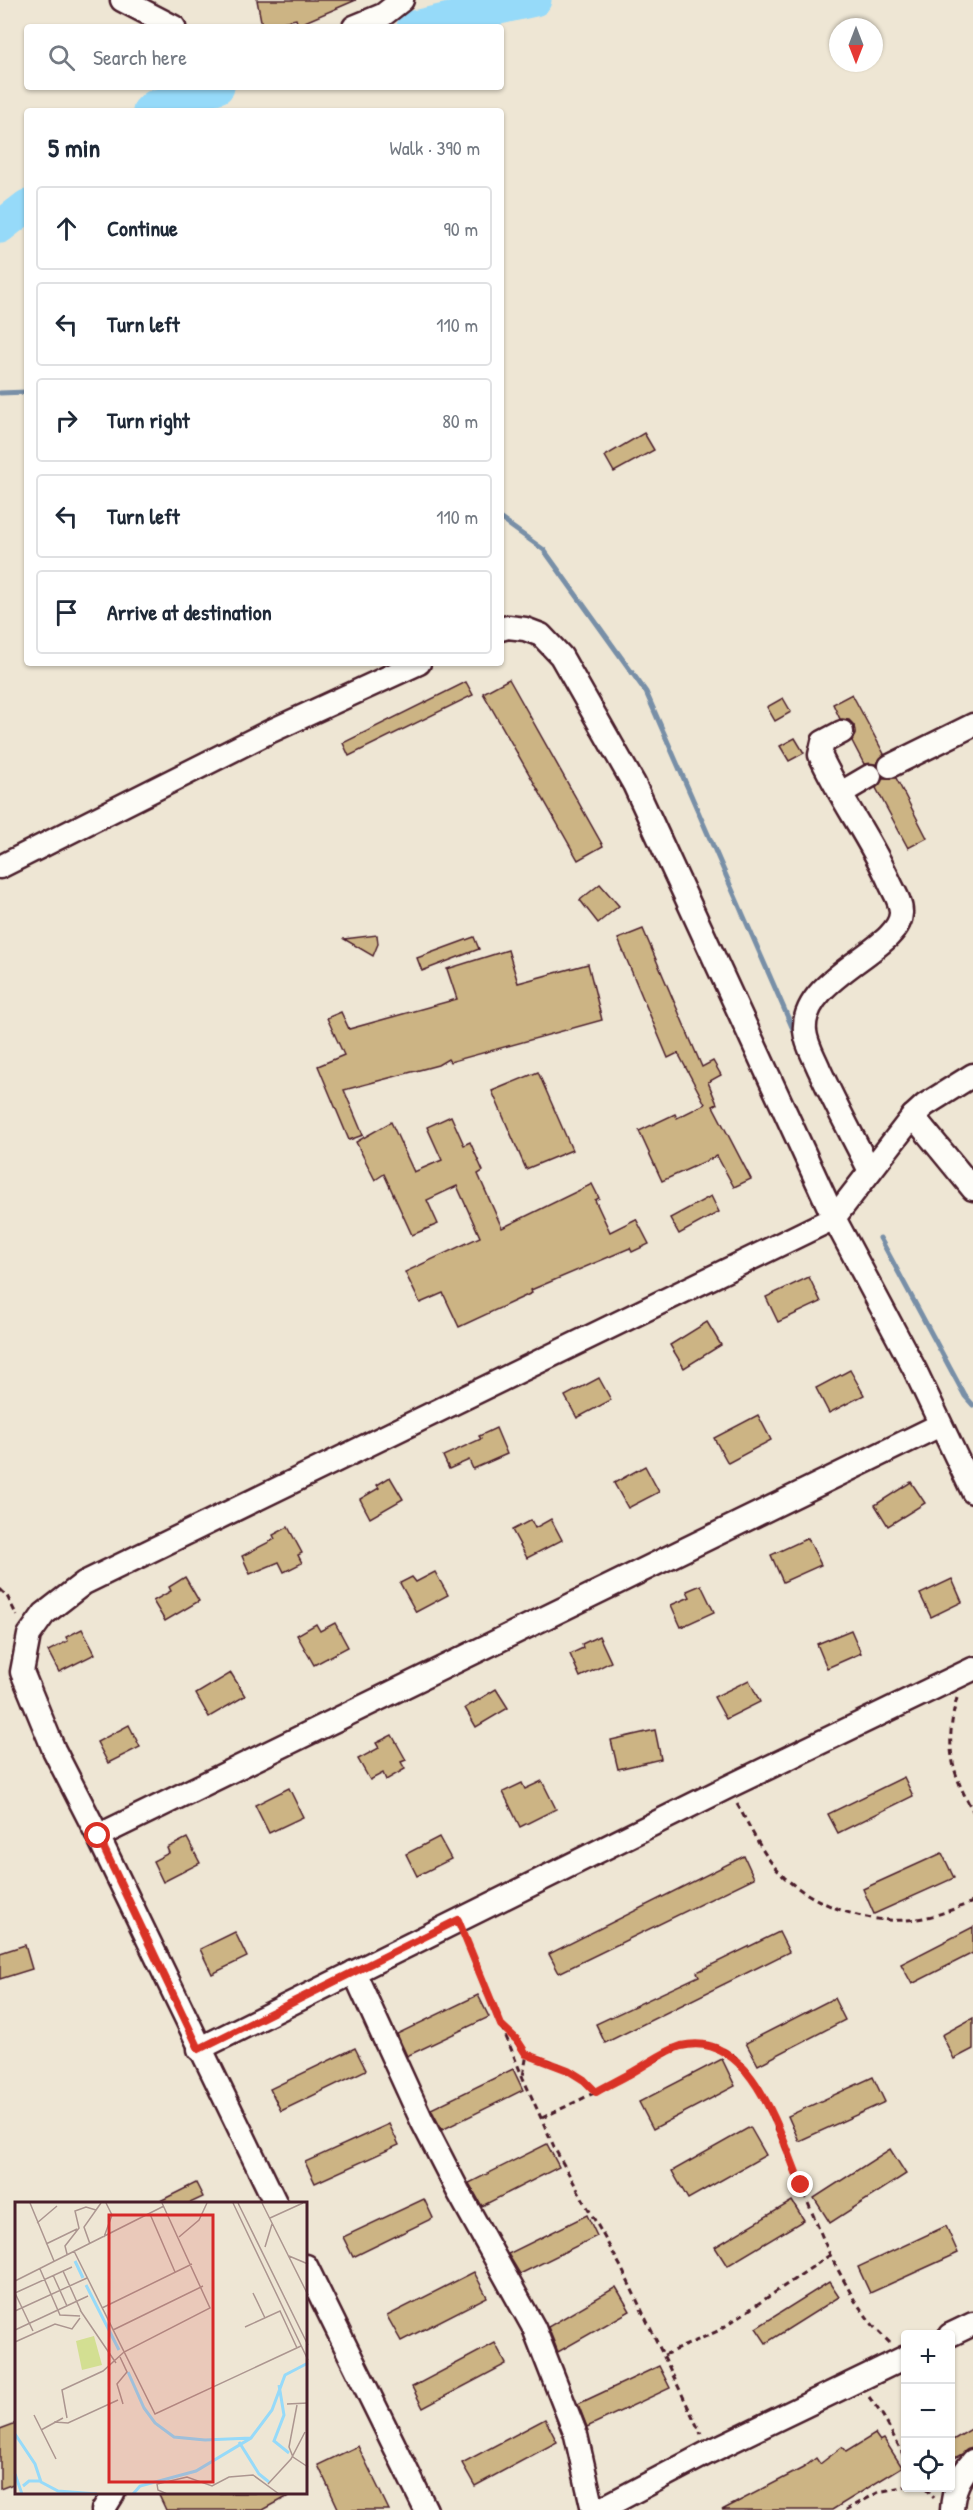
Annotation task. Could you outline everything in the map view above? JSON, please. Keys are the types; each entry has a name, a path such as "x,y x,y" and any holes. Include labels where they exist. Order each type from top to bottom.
{"street":[{"path":"123,0 168,24"},
{"path":"361,24 383,15 402,0"},
{"path":"504,628 525,629 541,635 561,656 634,784 834,1218 915,1370 973,1492"},
{"path":"0,867 271,731 412,666"},
{"path":"841,793 973,725"},
{"path":"842,732 823,742 820,755 884,870 900,906 901,916 898,926 887,938 842,971 816,998 807,1012 805,1034 826,1085 870,1171"},
{"path":"275,2202 54,1750 22,1672 29,1635 44,1614 84,1583 834,1218 913,1116 925,1105 973,1075"},
{"path":"913,1116 973,1189"},
{"path":"98,1836 940,1425"},
{"path":"199,2049 728,1787 969,1671"},
{"path":"354,1972 422,2121 534,2328 576,2435 593,2510"},
{"path":"308,2276 314,2305 426,2510"},
{"path":"955,2333 973,2324"},
{"path":"599,2510 709,2452 901,2359"},
{"path":"952,2510 954,2492 959,2478 973,2461"},
{"path":"103,2510 112,2495"}],"path":[{"path":"0,1589 7,1596 29,1635"},
{"path":"969,1671 952,1716 949,1749 955,1775 973,1811"},
{"path":"728,1787 766,1854 784,1876 810,1896 841,1910 885,1920 907,1920 936,1915 973,1902"},
{"path":"458,1920 523,2078 556,2151 621,2267 709,2452"},
{"path":"501,2025 517,2040 526,2054 568,2070 584,2080 596,2092"},
{"path":"542,2118 679,2047 709,2044 735,2057 759,2087 830,2255 855,2301 868,2319 901,2353"},
{"path":"523,2078 526,2054"},
{"path":"664,2355 718,2331 830,2255"},
{"path":"856,2380 883,2416 901,2450"},
{"path":"846,2510 879,2493 901,2487"}],"building":[{"path":"257,0 356,0 300,24 298,24 296,19 262,24"},
{"path":"644,433 654,450 614,472 605,456"},
{"path":"509,679 603,846 578,860 483,693"},
{"path":"466,682 473,695 349,756 343,743"},
{"path":"852,694 884,754 877,764 864,764 852,741 855,733 854,725 849,720 840,719 833,704"},
{"path":"783,698 791,712 775,721 767,707"},
{"path":"795,738 804,753 789,761 780,746"},
{"path":"883,778 896,778 927,838 908,848 876,788"},
{"path":"600,884 619,906 598,923 580,900"},
{"path":"643,929 702,1067 713,1061 721,1075 708,1082 717,1104 713,1106 751,1179 734,1187 717,1156 662,1181 639,1131 675,1114 677,1118 705,1104 678,1053 668,1058 618,939"},
{"path":"377,935 378,944 373,956 344,939"},
{"path":"474,937 479,949 422,971 417,958"},
{"path":"508,950 518,983 588,964 602,1020 450,1062 448,1059 438,1065 344,1090 363,1135 349,1140 318,1066 344,1055 327,1018 341,1012 349,1029 457,999 447,969"},
{"path":"538,1072 572,1150 526,1169 492,1091"},
{"path":"451,1116 464,1145 470,1142 483,1171 478,1174 502,1228 592,1184 599,1198 595,1200 610,1232 636,1219 649,1244 632,1252 630,1248 531,1290 532,1293 459,1327 443,1293 420,1303 405,1272 480,1237 457,1186 427,1200 438,1224 412,1235 384,1174 375,1180 356,1142 391,1122 414,1172 442,1160 427,1127"},
{"path":"711,1196 719,1212 679,1234 670,1218"},
{"path":"809,1277 821,1302 778,1322 766,1297"},
{"path":"707,1322 721,1345 684,1368 670,1345"},
{"path":"850,1370 864,1395 829,1413 816,1388"},
{"path":"599,1378 611,1400 577,1418 565,1396"},
{"path":"758,1415 771,1440 728,1463 714,1438"},
{"path":"496,1428 507,1454 473,1469 469,1460 449,1469 443,1456 481,1439 479,1436"},
{"path":"645,1466 659,1492 628,1508 614,1483"},
{"path":"390,1477 403,1499 370,1518 360,1499 379,1488 377,1485"},
{"path":"911,1482 925,1503 888,1526 875,1505"},
{"path":"551,1519 562,1540 527,1558 512,1530 531,1520 535,1528"},
{"path":"288,1527 302,1553 298,1555 302,1563 284,1572 279,1562 250,1574 242,1556 275,1539 273,1535"},
{"path":"808,1538 821,1565 783,1582 771,1555"},
{"path":"435,1572 448,1595 416,1612 400,1583 412,1577 416,1582"},
{"path":"185,1577 199,1601 165,1621 153,1601 171,1591 169,1587"},
{"path":"952,1579 962,1602 931,1617 920,1594"},
{"path":"701,1585 714,1612 681,1627 671,1605 690,1597 687,1591"},
{"path":"335,1623 348,1647 314,1665 297,1635 316,1624 320,1631"},
{"path":"82,1629 95,1654 59,1672 48,1651 68,1641 66,1637"},
{"path":"851,1630 861,1653 827,1668 817,1644"},
{"path":"599,1636 611,1662 580,1677 570,1654 583,1648 582,1644"},
{"path":"231,1673 245,1696 209,1717 196,1694"},
{"path":"749,1680 760,1702 726,1719 714,1697"},
{"path":"496,1689 508,1708 476,1727 465,1708"},
{"path":"129,1725 140,1747 108,1763 97,1742"},
{"path":"655,1730 661,1759 618,1769 611,1740"},
{"path":"392,1735 406,1760 401,1762 405,1769 386,1780 383,1773 370,1780 358,1759 379,1748 376,1743"},
{"path":"904,1777 913,1796 838,1833 828,1814"},
{"path":"542,1781 556,1809 520,1827 503,1792 522,1783 525,1789"},
{"path":"289,1788 303,1817 269,1833 255,1805"},
{"path":"439,1837 451,1859 417,1876 406,1854"},
{"path":"187,1838 200,1863 163,1882 153,1861 169,1853 167,1848"},
{"path":"942,1853 954,1878 874,1914 863,1889"},
{"path":"744,1856 754,1878 559,1973 549,1954"},
{"path":"973,1927 973,1953 912,1984 901,1964"},
{"path":"235,1932 247,1957 212,1974 200,1949"},
{"path":"779,1932 789,1952 605,2043 596,2024 699,1976 697,1972"},
{"path":"25,1945 32,1969 0,1979 0,1953"},
{"path":"478,1995 489,2017 407,2056 397,2034"},
{"path":"834,1998 845,2020 758,2065 746,2043"},
{"path":"973,2018 973,2049 954,2059 942,2035"},
{"path":"355,2048 366,2070 281,2111 270,2089"},
{"path":"722,2059 735,2086 653,2129 639,2102"},
{"path":"513,2069 523,2090 442,2130 431,2109"},
{"path":"873,2077 885,2102 799,2141 788,2116"},
{"path":"389,2124 399,2145 315,2183 305,2162"},
{"path":"750,2127 766,2155 688,2199 672,2171"},
{"path":"547,2144 559,2167 482,2206 469,2183"},
{"path":"890,2149 906,2174 830,2223 814,2198"},
{"path":"196,2183 203,2197 192,2202 158,2202"},
{"path":"424,2199 433,2218 353,2257 343,2237"},
{"path":"792,2201 804,2220 727,2266 715,2247"},
{"path":"587,2215 597,2236 520,2274 508,2254"},
{"path":"946,2226 958,2253 870,2293 858,2267"},
{"path":"474,2272 487,2297 401,2341 387,2316"},
{"path":"829,2282 839,2297 766,2343 756,2328"},
{"path":"616,2287 630,2311 558,2352 548,2327"},
{"path":"495,2343 506,2364 423,2408 412,2387"},
{"path":"659,2366 670,2388 587,2427 578,2404"},
{"path":"545,2419 557,2442 475,2486 462,2463"},
{"path":"15,2423 15,2483 0,2489 0,2429"},
{"path":"973,2428 973,2448 955,2458 955,2439"},
{"path":"875,2434 880,2441 884,2439 901,2468 832,2510 722,2510 803,2468 816,2458 820,2464 842,2447 846,2452"},
{"path":"358,2446 389,2510 339,2510 318,2465"},
{"path":"159,2495 290,2495 263,2510 166,2510"}],"waterway":[{"path":"427,24 535,0"},
{"path":"153,108 208,90"},
{"path":"0,227 24,208"},
{"path":"0,393 24,392"},
{"path":"504,521 544,550 646,692 796,1036"},
{"path":"880,1238 965,1396 973,1405"}],"route":[{"path":"98,1836 199,2049 458,1920 501,2025 517,2040 526,2054 551,2061 568,2070 584,2080 596,2092 679,2047 709,2044 722,2049 735,2057 759,2087 801,2185"}]}
